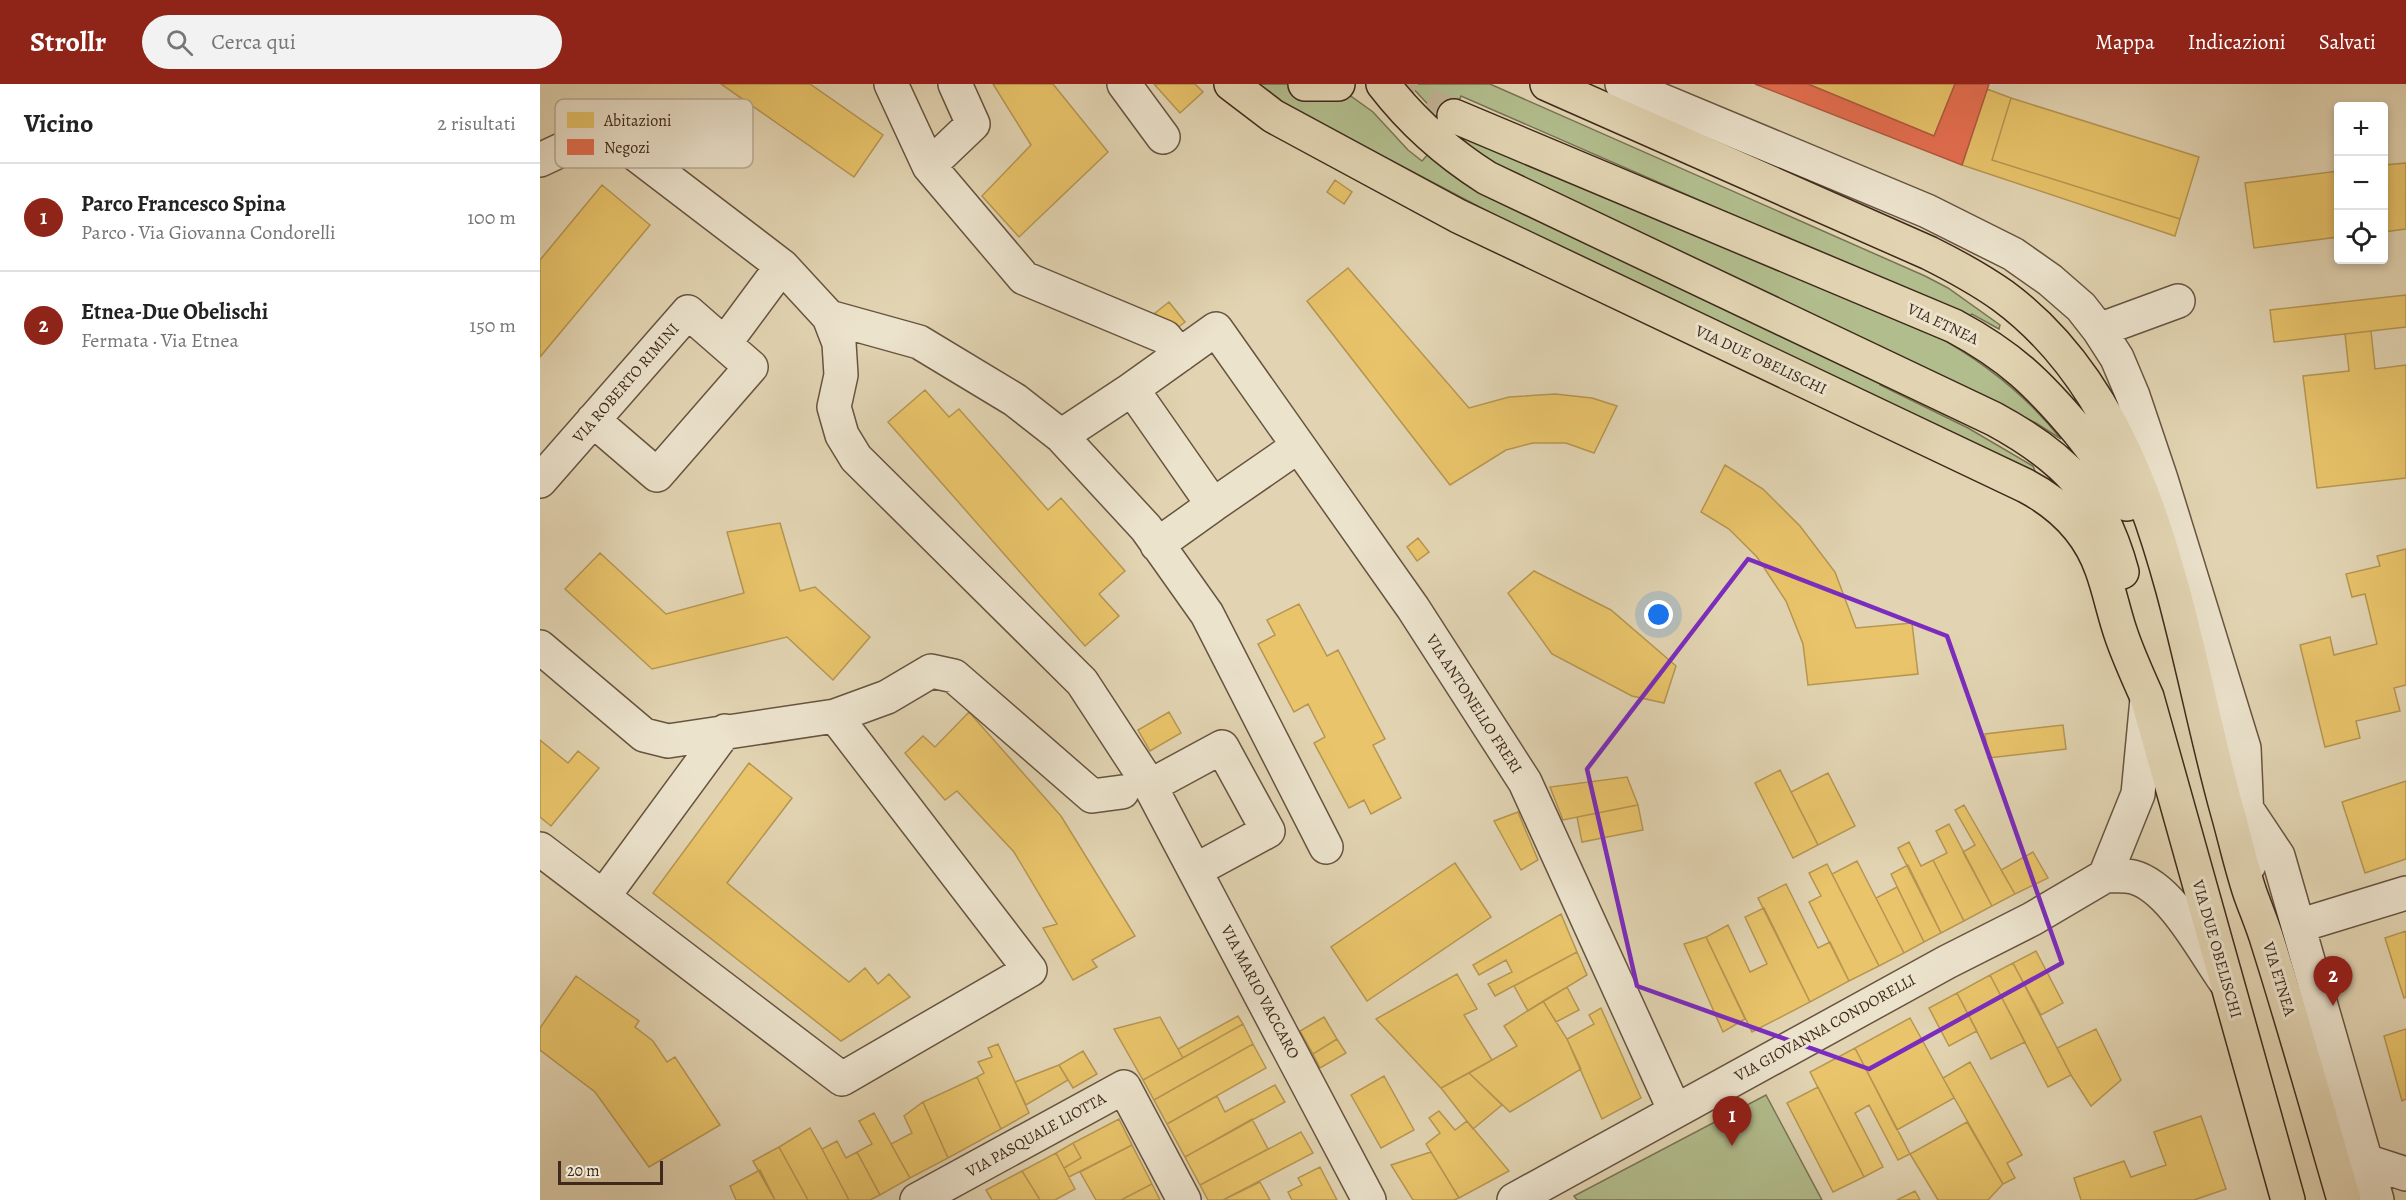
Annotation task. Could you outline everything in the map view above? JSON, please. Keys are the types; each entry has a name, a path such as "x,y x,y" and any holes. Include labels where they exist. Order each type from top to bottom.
{"main road":[{"name":"VIA DUE OBELISCHI","path":"1231,84 1273,116 1458,216 2047,497 2079,528 2102,567 2122,637 2147,697 2288,1200"},
{"path":"1305,84 1338,84"},
{"name":"VIA DUE OBELISCHI","path":"1383,84 1399,106 1439,145 1504,187 2024,435 2045,450 2073,476 2092,502 2114,544 2138,635 2147,697"},
{"name":"VIA ETNEA","path":"1547,84 1929,252 1969,274 2005,298 2037,327 2084,381 2122,446 2152,520 2194,668 2213,759 2250,891 2268,942 2339,1185"},
{"name":"VIA ETNEA","path":"1454,116 1954,326 1982,341 2030,377 2055,403 2107,468 2122,491 2138,528 2179,672 2213,759"}],"street":[{"path":"891,84 929,166 1024,278 1165,337 1180,355 1061,436"},
{"path":"929,166 973,124 955,84"},
{"path":"1124,84 1163,137"},
{"path":"1622,84 1928,211 2013,254 2050,280 2081,307 2099,330 2117,358 2133,396 2244,748 2250,891"},
{"path":"540,160 555,153"},
{"path":"654,168 782,266 829,317 919,342 1015,400 1061,436 1146,528 1207,614 1326,847"},
{"path":"593,420 657,475 751,367 725,344 782,266"},
{"path":"2099,330 2178,301"},
{"name":"VIA ROBERTO RIMINI","path":"540,481 688,312 725,344"},
{"name":"VIA MARIO VACCARO","path":"829,317 839,343 840,354 841,375 834,407 842,435 856,458 1082,682 1136,789 1196,870 1369,1200"},
{"name":"VIA ANTONELLO FRERI","path":"1180,355 1216,329 1297,447 1413,608 1525,782 1675,1111"},
{"path":"1132,388 1213,505"},
{"path":"1157,545 1297,447"},
{"path":"540,647 644,735 668,741 835,716 887,697 931,671 954,676 1092,796 1136,789 1222,747 1268,831 1196,870"},
{"path":"2147,697 2138,794 2105,876 2133,877 2149,884 2165,896 2181,915 2228,986"},
{"path":"540,849 842,1079 1030,970 835,716"},
{"path":"603,897 725,731"},
{"path":"2213,759 2278,856 2377,1200"},
{"path":"1247,791 1287,768"},
{"name":"VIA GIOVANNA CONDORELLI","path":"1514,1200 1947,962 2032,919 2105,876"},
{"path":"2298,926 2406,893"},
{"name":"VIA PASQUALE LIOTTA","path":"917,1200 1124,1087 1184,1200"},
{"path":"2339,1185 2366,1161"},
{"path":"2366,1161 2406,1174"}],"highlighted area":[{"path":"1748,559 1947,636 2062,963 1869,1069 1637,986 1587,769"}],"green space":[{"path":"1253,84 1334,84 1373,112 1408,150 1422,161 1451,129 1933,334 2003,380 2048,423 2061,439 2036,423 1895,355 1880,385 1968,428 2033,466 2035,471 1535,236 1282,103"},
{"path":"1409,84 1490,84 1925,276 1948,288 2000,325 1999,329 1972,314 1967,317 1461,96 1448,126"},
{"path":"1766,1095 1822,1200 1577,1200 1574,1196"}],"building: Abitazioni":[{"path":"721,84 810,84 883,135 854,177 753,106 753,99 742,99"},
{"path":"993,84 1053,84 1108,152 1019,237 982,196 1031,145"},
{"path":"1154,84 1195,84 1203,92 1180,113"},
{"path":"1808,84 1955,84 1934,136"},
{"path":"1987,89 2011,98 1992,160 2180,219 2175,236 1962,165"},
{"path":"2011,98 2199,157 2180,219 1992,160"},
{"path":"2406,163 2406,229 2388,231 2388,165"},
{"path":"2334,172 2334,238 2254,248 2245,183"},
{"path":"1335,180 1352,192 1344,204 1327,192"},
{"path":"602,185 650,225 540,357 540,260"},
{"path":"1348,268 1469,408 1509,397 1555,394 1592,398 1617,406 1594,453 1566,443 1533,443 1506,450 1450,485 1307,301"},
{"path":"2406,295 2406,327 2274,342 2270,310"},
{"path":"1169,302 1185,322 1171,333 1155,313"},
{"path":"2371,331 2375,369 2406,365 2406,478 2317,488 2303,376 2349,371 2345,334"},
{"path":"925,390 949,417 959,409 1048,510 1061,498 1125,571 1099,594 1119,616 1085,646 888,422"},
{"path":"1725,465 1763,489 1800,526 1835,572 1856,628 1912,623 1918,674 1808,685 1803,644 1786,601 1757,557 1729,529 1701,512"},
{"path":"780,523 800,591 815,587 870,637 833,680 787,637 652,669 565,589 600,553 666,614 744,593 727,532"},
{"path":"1418,538 1429,552 1417,561 1407,547"},
{"path":"2406,549 2406,685 2394,688 2400,711 2356,721 2360,738 2325,747 2300,645 2330,637 2334,655 2377,644 2365,594 2352,597 2346,574 2380,566 2377,556"},
{"path":"1534,571 1611,610 1676,666 1664,703 1632,696 1552,654 1508,593"},
{"path":"1299,604 1327,656 1338,650 1385,739 1373,745 1401,798 1371,814 1364,800 1349,808 1314,743 1325,737 1308,704 1294,712 1258,644 1275,635 1267,620"},
{"path":"969,712 1061,816 1135,936 1092,960 1097,967 1073,980 1043,928 1057,924 1014,852 957,791 945,800 905,753 923,736 935,747"},
{"path":"1169,712 1181,733 1150,751 1138,730"},
{"path":"2063,725 2066,749 1988,758 1985,734"},
{"path":"540,740 568,763 578,751 599,768 551,826 540,817"},
{"path":"749,763 792,798 727,883 849,982 865,968 878,984 889,974 910,997 841,1041 653,893"},
{"path":"1780,770 1818,845 1793,858 1755,783"},
{"path":"1828,773 1855,826 1818,845 1791,792"},
{"path":"1627,777 1638,805 1563,820 1550,787"},
{"path":"2406,781 2406,859 2365,873 2342,802"},
{"path":"1638,805 1643,830 1582,842 1577,817"},
{"path":"1964,805 2015,894 1992,906 1963,852 1975,845 1955,810"},
{"path":"1518,812 1538,860 1521,870 1494,821"},
{"path":"1949,824 1992,906 1964,921 1933,860 1947,853 1936,831"},
{"path":"1909,842 1921,866 1933,860 1964,921 1941,933 1898,848"},
{"path":"2033,852 2048,878 2015,894 2001,870"},
{"path":"1857,861 1904,953 1879,966 1832,874"},
{"path":"1455,863 1491,917 1367,1001 1331,947"},
{"path":"1827,864 1879,966 1849,981 1809,902 1821,896 1809,873"},
{"path":"1908,865 1941,933 1924,942 1891,874"},
{"path":"1786,884 1818,948 1830,942 1849,981 1810,1002 1758,898"},
{"path":"1897,887 1924,942 1904,953 1876,898"},
{"path":"1764,908 1810,1002 1752,1032 1706,937 1728,925 1750,972 1767,964 1745,917"},
{"path":"1561,914 1577,952 1495,996 1488,984 1512,972 1506,960 1479,975 1473,965"},
{"path":"2406,931 2406,997 2404,998 2385,938"},
{"path":"1706,937 1745,1019 1723,1032 1684,944"},
{"path":"2036,951 2063,1003 2041,1015 2013,963"},
{"path":"1577,952 1587,975 1528,1011 1514,986"},
{"path":"2013,963 2071,1075 2048,1087 1990,975"},
{"path":"1457,974 1477,1009 1464,1015 1492,1060 1441,1088 1376,1019"},
{"path":"1990,975 2025,1042 1991,1059 1957,993"},
{"path":"576,976 639,1021 635,1027 653,1041 667,1062 675,1057 720,1125 649,1167 595,1092 540,1050 540,1028"},
{"path":"1567,987 1579,1010 1556,1022 1543,1001"},
{"path":"1957,993 1977,1031 1949,1046 1929,1008"},
{"path":"1543,1001 1567,1039 1581,1069 1510,1112 1469,1073 1517,1046 1504,1026"},
{"path":"1601,1008 1641,1098 1602,1119 1567,1039 1594,1024 1589,1015"},
{"path":"1238,1016 1243,1024 1183,1058 1178,1049"},
{"path":"1160,1017 1183,1058 1143,1080 1114,1029"},
{"path":"1324,1017 1337,1039 1313,1054 1300,1031"},
{"path":"1910,1018 1954,1098 1897,1130 1855,1048"},
{"path":"1243,1024 1253,1044 1154,1100 1143,1080"},
{"path":"2096,1029 2121,1080 2091,1106 2057,1048"},
{"path":"2406,1029 2406,1099 2402,1101 2384,1036"},
{"path":"1337,1039 1346,1053 1320,1068 1313,1054"},
{"path":"998,1044 1029,1113 1001,1129 977,1077 984,1073 978,1062 992,1057 988,1048"},
{"path":"1253,1044 1266,1068 1167,1124 1154,1100"},
{"path":"1855,1048 1910,1154 1898,1160 1869,1105 1855,1113 1883,1167 1864,1177 1810,1072"},
{"path":"1083,1051 1097,1074 1073,1088 1059,1065"},
{"path":"1970,1062 2022,1155 2007,1163 2015,1178 2003,1184 1943,1078"},
{"path":"1059,1065 1068,1080 1026,1105 1015,1082"},
{"path":"1469,1073 1502,1105 1473,1129 1441,1088"},
{"path":"1384,1076 1414,1130 1381,1148 1351,1095"},
{"path":"977,1077 1001,1129 948,1158 923,1102"},
{"path":"1275,1085 1285,1102 1185,1157 1167,1124 1217,1096 1225,1112"},
{"path":"1818,1087 1864,1177 1833,1192 1787,1103"},
{"path":"923,1102 948,1158 910,1178 891,1144 912,1133 904,1116"},
{"path":"1439,1111 1455,1130 1467,1121 1509,1171 1459,1198 1426,1144 1440,1133 1429,1118"},
{"path":"874,1113 910,1178 880,1195 857,1152 872,1144 859,1121"},
{"path":"2201,1116 2226,1189 2194,1200 2081,1200 2074,1178 2124,1161 2131,1177 2166,1165 2154,1132"},
{"path":"1119,1119 1132,1145 1069,1177 1064,1168 1081,1158 1073,1143"},
{"path":"1252,1119 1268,1149 1200,1185 1185,1157"},
{"path":"1967,1122 2003,1184 1988,1200 1938,1200 1910,1154"},
{"path":"810,1128 849,1200 808,1200 779,1147"},
{"path":"1301,1132 1313,1153 1223,1200 1208,1200 1200,1185"},
{"path":"837,1141 846,1158 857,1152 880,1195 870,1200 849,1200 822,1149"},
{"path":"1073,1143 1081,1158 1064,1168 1056,1153"},
{"path":"1132,1145 1152,1184 1121,1200 1096,1200 1080,1172"},
{"path":"779,1147 808,1200 775,1200 753,1161"},
{"path":"1431,1152 1459,1198 1413,1200 1391,1165"},
{"path":"1056,1153 1075,1189 1055,1200 1040,1200 1022,1171"},
{"path":"1320,1167 1337,1200 1292,1200 1288,1192 1302,1185 1298,1178"},
{"path":"760,1170 775,1200 736,1200 730,1186"},
{"path":"1022,1171 1040,1200 992,1200 986,1190"},
{"path":"1260,1182 1270,1200 1223,1200"},
{"path":"1152,1184 1160,1200 1121,1200"},
{"path":"1915,1191 1920,1200 1897,1200"}],"building: Negozi":[{"path":"1755,84 1808,84 1934,136 1955,84 1989,84 1962,165"}],"tunnel":[{"path":"1382,84 1454,116"}],"place":[{"name":"Etnea-Due Obelischi","path":"2333,1006"},
{"name":"Parco Francesco Spina","path":"1732,1146"}]}
